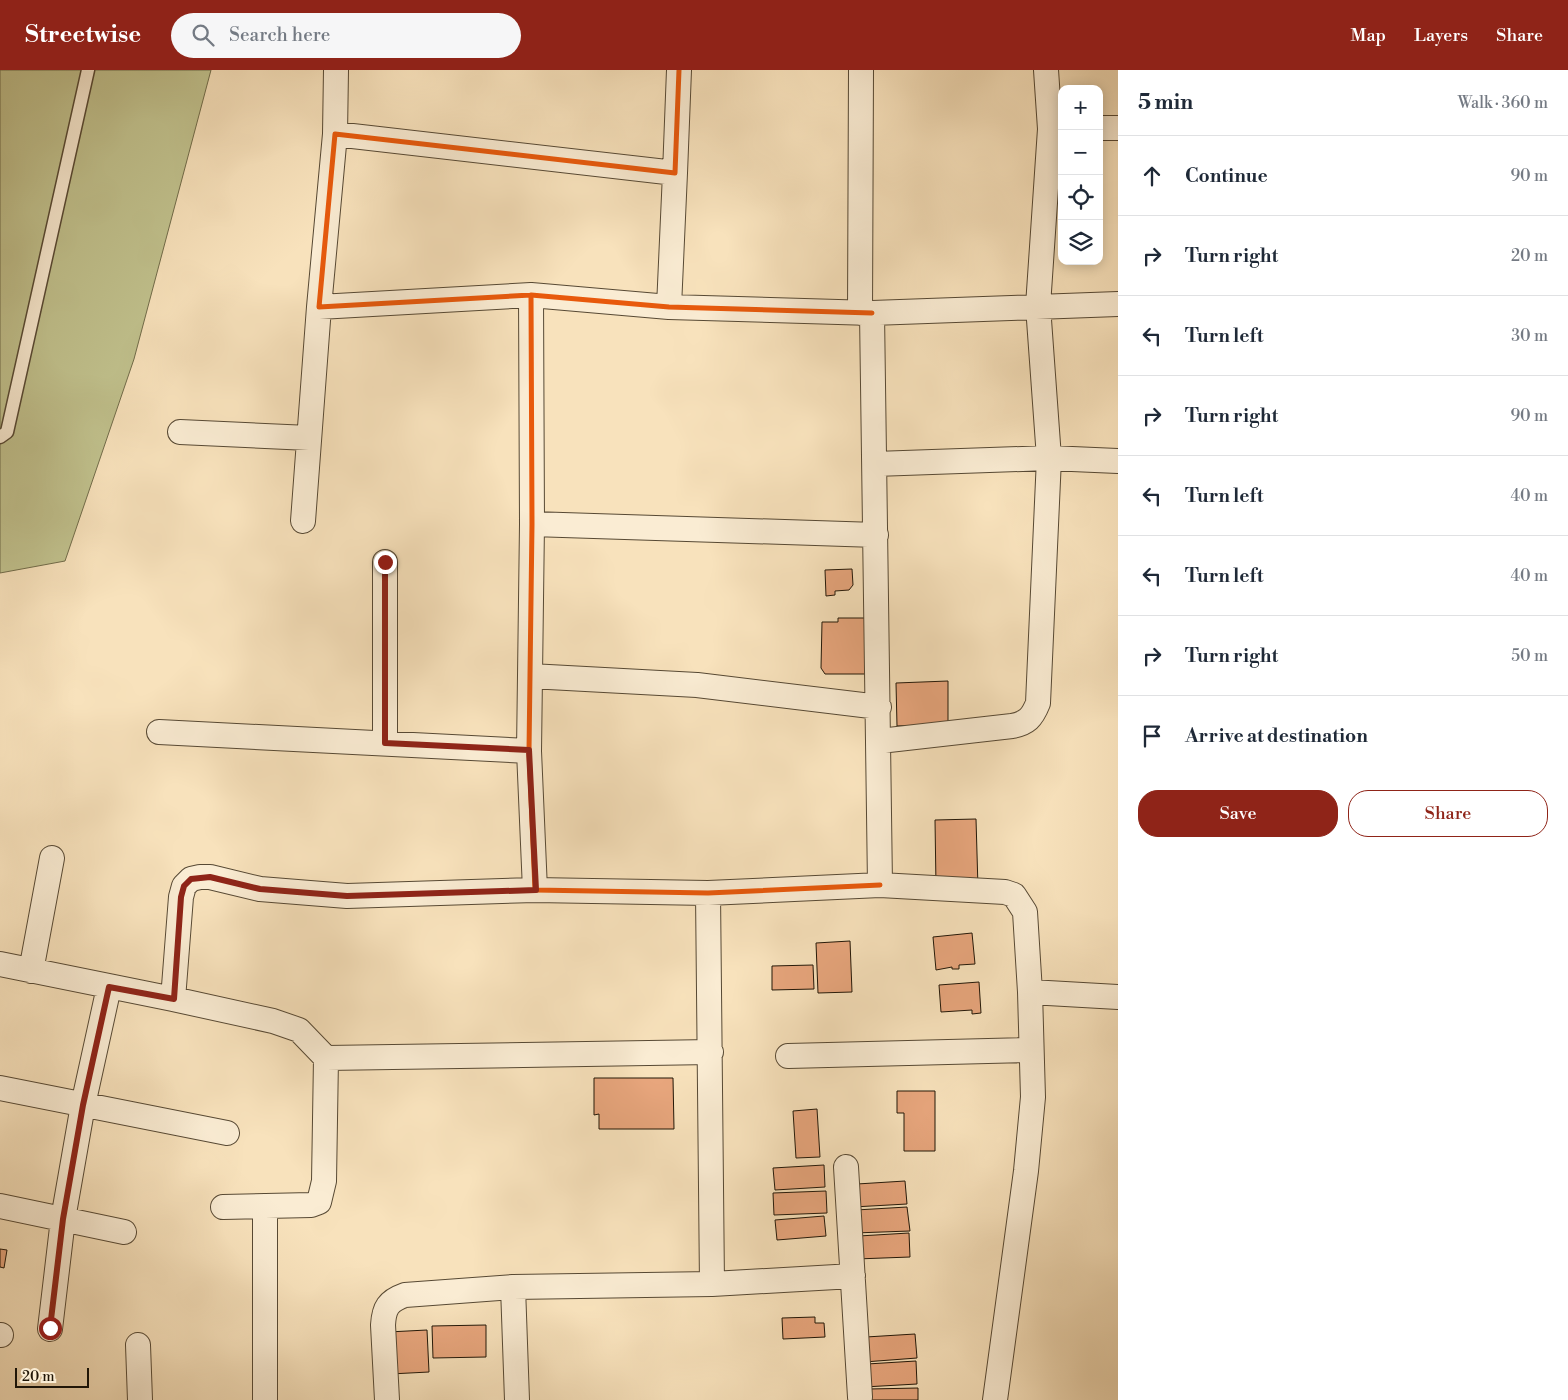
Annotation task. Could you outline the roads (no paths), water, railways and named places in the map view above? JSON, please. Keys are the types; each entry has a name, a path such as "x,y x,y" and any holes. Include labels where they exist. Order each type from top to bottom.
{"street":[{"path":"303,522 319,307 335,134 336,70"},
{"path":"669,306 679,70"},
{"path":"861,70 866,313 875,464 880,741 880,885"},
{"path":"880,741 1027,723 1034,714 1038,703 1050,458 1038,306 1056,128 1046,70"},
{"path":"1103,128 1118,128"},
{"path":"335,134 675,173"},
{"path":"319,307 532,295 669,306 866,313 1118,304"},
{"path":"532,295 532,524 529,750 536,890"},
{"path":"180,432 309,438"},
{"path":"875,464 1050,458 1118,460"},
{"path":"532,524 876,535"},
{"path":"385,562 385,743"},
{"path":"530,676 697,685 879,707"},
{"path":"159,732 529,750"},
{"path":"31,971 52,858"},
{"path":"174,999 181,897 184,886 191,879 210,877 260,889 347,896 536,890 708,893 880,885 1004,892 1014,895 1025,912 1030,992 1033,1097 1026,1171 996,1400"},
{"path":"708,893 712,1284"},
{"path":"0,964 273,1021 299,1030 326,1058 323,1194 319,1202 311,1205 222,1207"},
{"path":"50,1328 63,1219 83,1105 109,987"},
{"path":"1030,992 1118,997"},
{"path":"788,1056 1031,1050"},
{"path":"326,1058 711,1052"},
{"path":"0,1088 227,1133"},
{"path":"846,1167 860,1397"},
{"path":"0,1206 124,1232"},
{"path":"265,1206 265,1400"},
{"path":"387,1400 384,1313 394,1299 405,1295 513,1287 712,1284 853,1276"},
{"path":"513,1287 517,1400"},
{"path":"138,1345 140,1400"}],"lane":[{"path":"0,437 7,432 88,70"}]}
